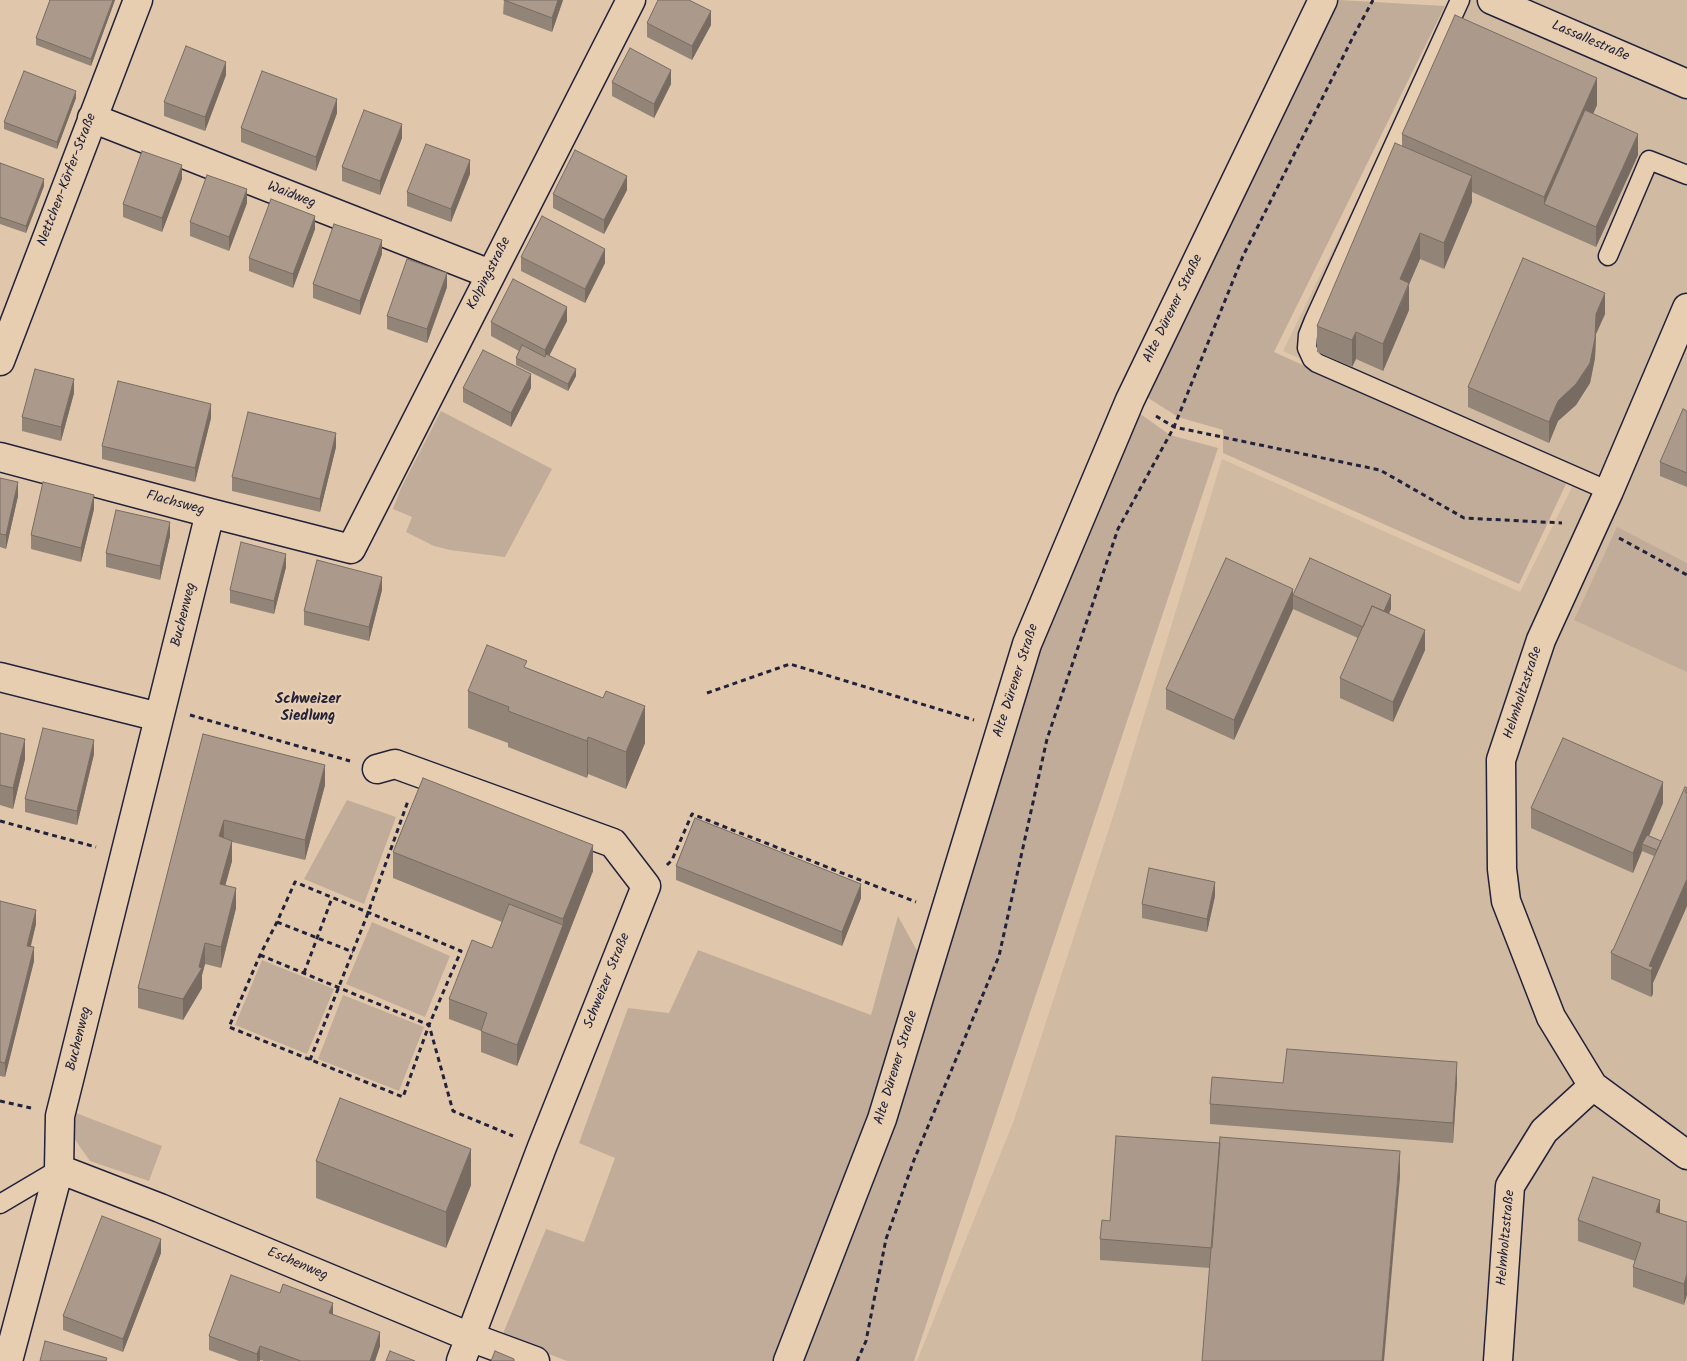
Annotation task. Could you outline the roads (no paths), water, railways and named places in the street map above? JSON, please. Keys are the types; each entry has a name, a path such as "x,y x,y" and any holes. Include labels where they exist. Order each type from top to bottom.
{"street":[{"name":"Nettchen-Körfer-Straße","path":"0,361 138,0"},
{"name":"Kolpingstraße","path":"351,549 631,0"},
{"name":"Alte Dürener Straße","path":"788,1361 882,1119 1026,644 1130,400 1323,0"},
{"name":"Lassallestraße","path":"1492,0 1687,84"},
{"name":"Waidweg","path":"92,118 490,274"},
{"name":"Helmholtzstraße","path":"1687,308 1609,491 1541,640 1501,760 1502,868 1506,902 1551,1017 1593,1086 1687,1155"},
{"name":"Flachsweg","path":"0,457 351,549"},
{"name":"Buchenweg","path":"8,1361 59,1169 60,1116 210,513"},
{"path":"0,677 160,712"},
{"name":"Schweizer Straße","path":"377,769 395,764 614,843 646,886 465,1349"},
{"name":"Helmholtzstraße","path":"1498,1361 1510,1186 1544,1131 1593,1086"},
{"name":"Eschenweg","path":"59,1169 160,1208 465,1349 535,1361"}],"lane":[{"path":"1460,0 1314,320 1308,335 1307,348 1312,359 1317,363 1609,491"},
{"path":"1608,256 1649,160 1687,175"},
{"path":"0,1204 59,1169"}],"district":[{"name":"Schweizer Siedlung","path":"308,708"}]}
